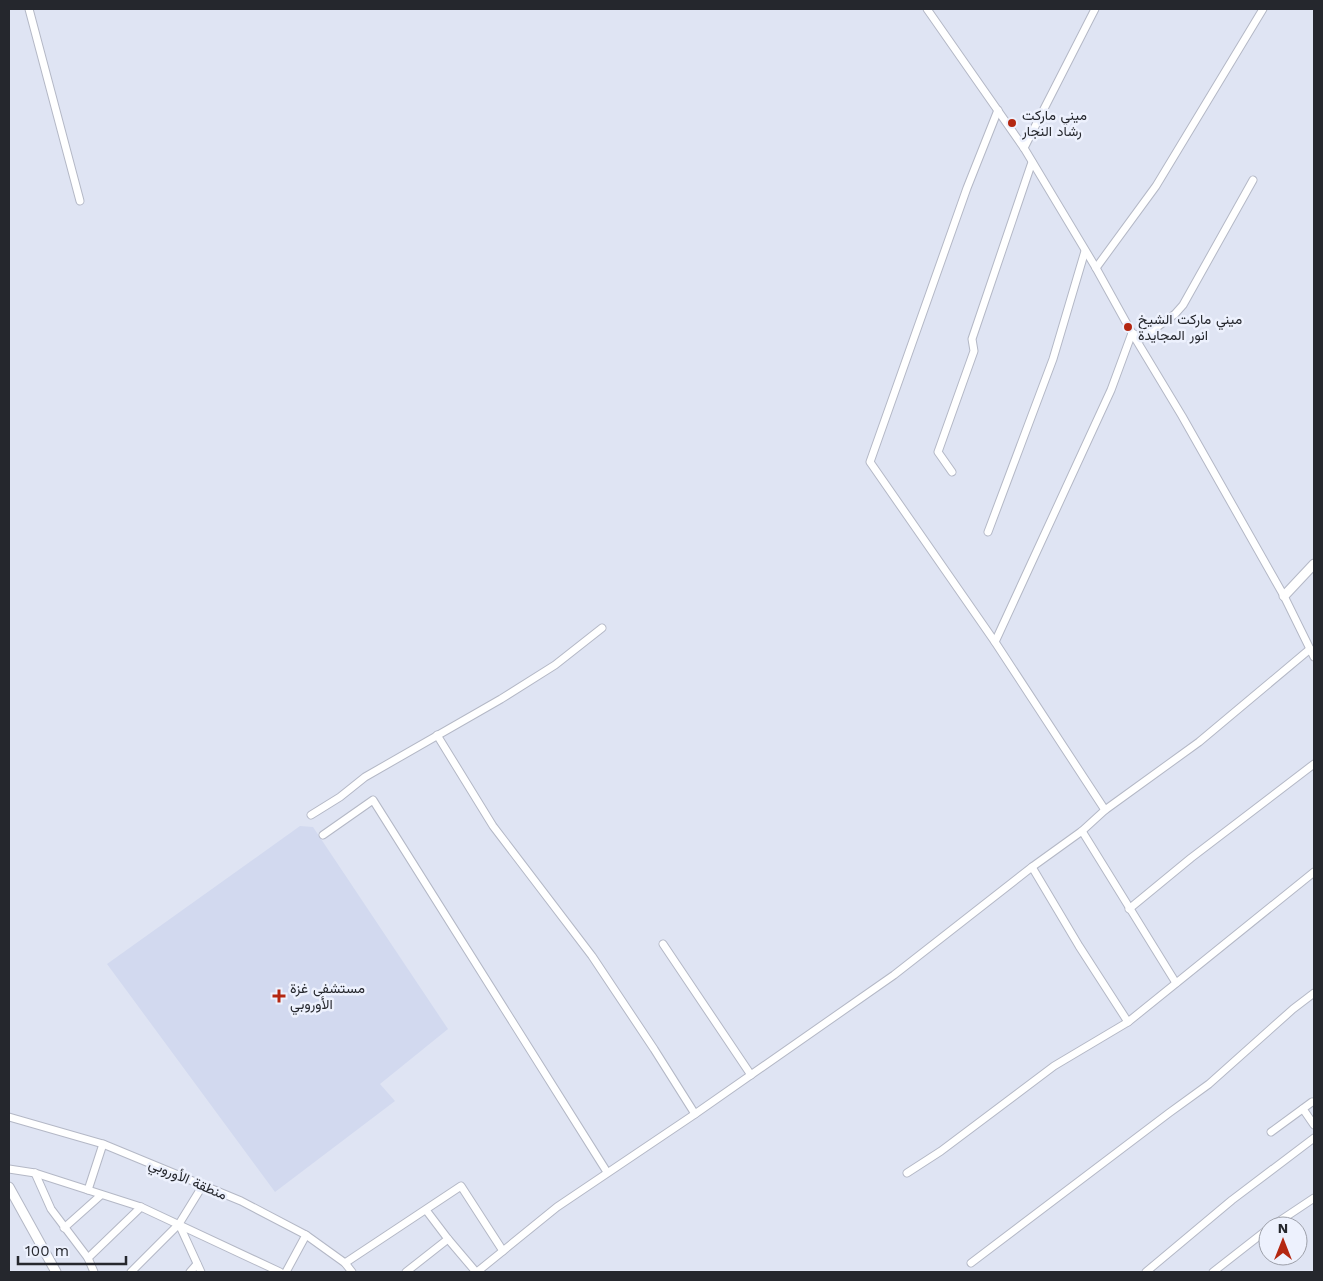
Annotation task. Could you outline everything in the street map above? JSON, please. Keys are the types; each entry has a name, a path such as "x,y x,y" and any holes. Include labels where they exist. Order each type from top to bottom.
{"street":[{"path":"28,9 80,200"},
{"path":"927,9 1024,148 1096,268 1284,596 1314,657"},
{"path":"1024,148 1096,9"},
{"path":"1096,268 1156,186 1263,9"},
{"path":"998,110 967,188 870,462 995,642 1105,810"},
{"path":"952,472 938,452 974,351 972,339 1032,162"},
{"path":"1132,333 1142,338 1175,314 1183,305 1253,180"},
{"path":"988,532 1053,359 1085,251"},
{"path":"995,642 1111,390 1132,333"},
{"path":"1284,596 1314,564"},
{"path":"310,815 340,797 365,777 501,699 555,665 602,628"},
{"path":"426,1210 476,1272 557,1207 695,1114 894,975 1032,867 1082,831 1105,810 1199,742 1310,649"},
{"path":"437,735 493,826 592,956 695,1114"},
{"path":"1129,909 1191,858 1314,764"},
{"path":"324,835 373,800 607,1172"},
{"path":"1082,831 1176,984"},
{"path":"1032,867 1079,946 1128,1022"},
{"path":"907,1173 941,1151 1054,1066 1128,1022 1314,872"},
{"path":"663,944 751,1075"},
{"path":"971,1263 1209,1084 1293,1009 1314,993"},
{"path":"1271,1132 1312,1102"},
{"path":"1302,1109 1314,1125"},
{"name":"منطقة الأوروبي","path":"9,1117 103,1144 241,1202 306,1235 345,1263 352,1272"},
{"path":"1146,1272 1232,1200 1314,1138"},
{"path":"88,1190 103,1144"},
{"path":"9,1169 35,1173 101,1196 141,1207 280,1272"},
{"path":"35,1173 51,1209 88,1258 94,1272"},
{"path":"131,1272 179,1224 203,1185"},
{"path":"345,1263 461,1186 503,1250"},
{"path":"9,1187 56,1272"},
{"path":"64,1228 101,1196"},
{"path":"1287,1216 1314,1198"},
{"path":"88,1258 141,1207"},
{"path":"179,1224 201,1272"},
{"path":"286,1272 306,1235"},
{"path":"1213,1272 1258,1237"},
{"path":"406,1272 448,1239"},
{"path":"190,1272 197,1264"}],"shaded area":[{"name":"مستشفى غزة الأوروبي","path":"300,826 313,827 448,1029 380,1084 395,1101 275,1192 107,964"}],"place":[{"name":"ميني ماركت رشاد النجار","path":"1012,123"},
{"name":"ميني ماركت الشيخ انور المجايدة","path":"1128,327"},
{"name":"مستشفى غزة الأوروبي","path":"279,996"}]}
